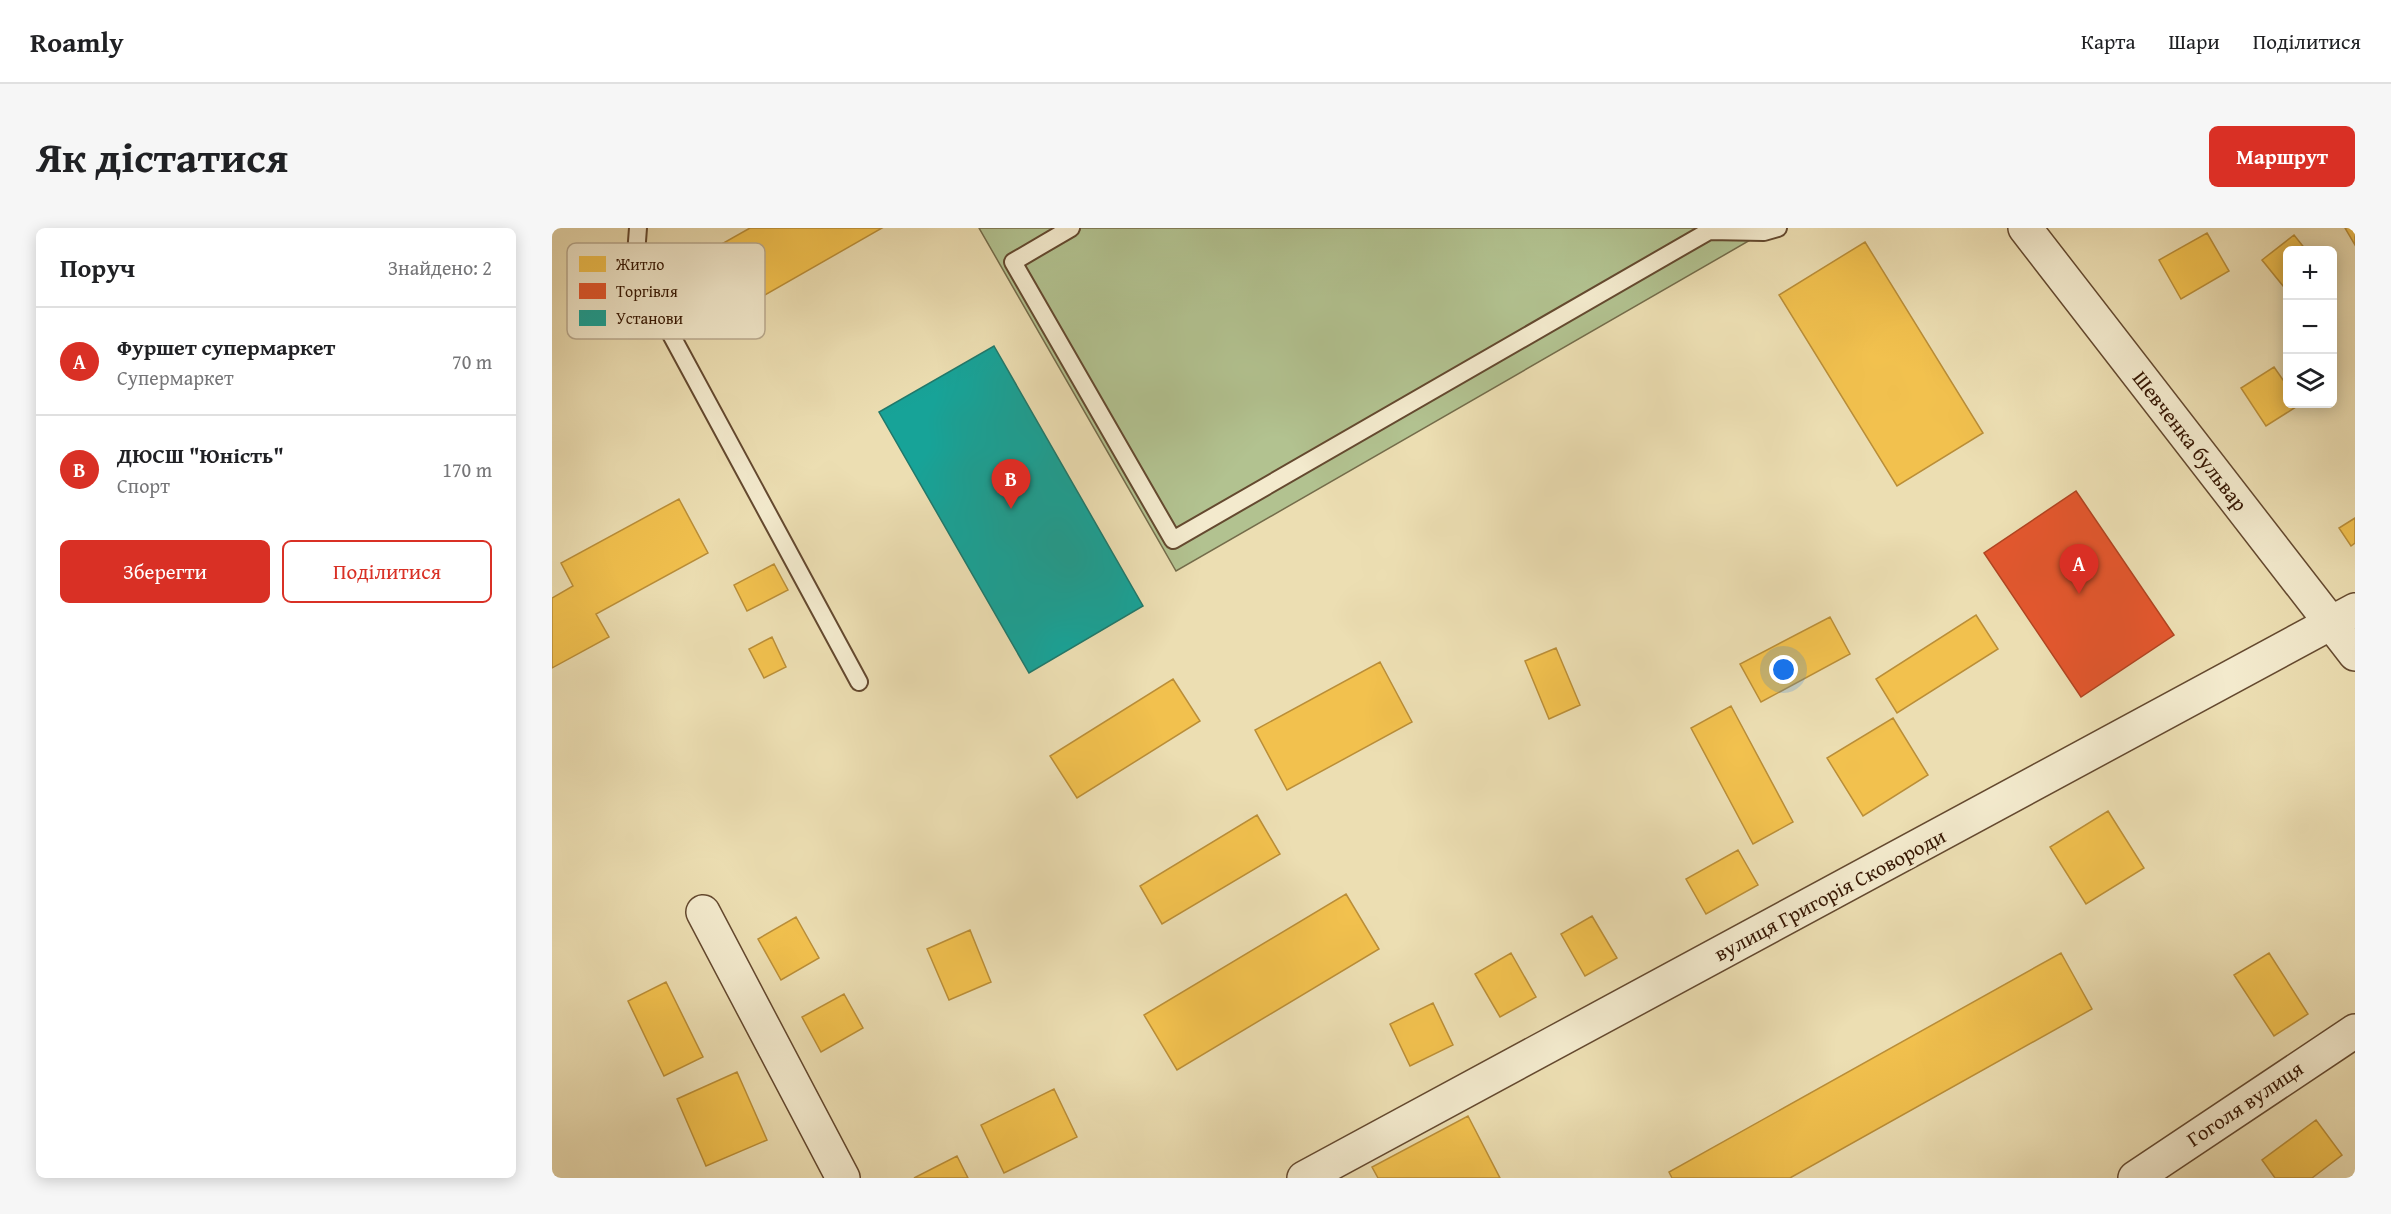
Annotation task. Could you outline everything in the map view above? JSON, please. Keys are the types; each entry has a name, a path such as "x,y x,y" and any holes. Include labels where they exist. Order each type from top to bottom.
{"street":[{"name":"Шевченка бульвар","path":"2025,228 2344,617 2355,654"},
{"name":"вулиця Григорія Сковороди","path":"1304,1178 2344,617"},
{"path":"703,912 843,1178"},
{"name":"Гоголя вулиця","path":"2135,1178 2355,1031"}],"lane":[{"path":"637,243 638,228"},
{"path":"1071,228 1013,262 1173,540 1709,231 1764,232 1778,228"},
{"path":"673,339 859,682"}],"green space":[{"path":"979,228 1746,228 1752,239 1176,571"}],"building: Житло":[{"path":"750,228 882,228 765,295 765,243 723,243"},
{"path":"2345,228 2355,228 2355,245"},
{"path":"2207,233 2229,271 2181,299 2159,260"},
{"path":"2294,235 2303,246 2283,246 2283,286 2262,260"},
{"path":"1865,242 1983,433 1897,486 1779,295"},
{"path":"2274,367 2283,380 2283,408 2294,408 2266,426 2241,388"},
{"path":"679,499 708,553 596,614 609,637 552,668 552,598 573,586 561,563"},
{"path":"2355,518 2355,543 2351,546 2339,528"},
{"path":"774,564 788,590 747,611 734,585"},
{"path":"1976,615 1998,649 1897,713 1876,679"},
{"path":"1830,617 1850,654 1761,702 1740,664"},
{"path":"772,637 786,667 764,678 749,649"},
{"path":"1556,648 1580,705 1549,719 1525,661"},
{"path":"1380,662 1412,722 1287,790 1255,730"},
{"path":"1173,679 1200,721 1077,798 1050,756"},
{"path":"1731,706 1793,822 1753,844 1691,728"},
{"path":"1893,718 1928,775 1863,816 1827,758"},
{"path":"2108,811 2144,868 2086,904 2050,847"},
{"path":"1257,815 1280,854 1162,924 1140,886"},
{"path":"1738,850 1758,885 1706,914 1686,879"},
{"path":"1346,894 1379,949 1177,1070 1144,1015"},
{"path":"1592,916 1617,958 1585,976 1561,934"},
{"path":"796,917 819,958 781,980 758,939"},
{"path":"970,930 991,982 949,1000 927,949"},
{"path":"1511,953 1536,997 1500,1017 1475,974"},
{"path":"2061,953 2092,1009 1790,1178 1672,1178 1669,1172"},
{"path":"2269,953 2308,1014 2274,1036 2234,975"},
{"path":"666,982 703,1057 664,1076 628,1001"},
{"path":"844,994 863,1028 821,1052 802,1017"},
{"path":"1433,1003 1453,1045 1410,1066 1390,1024"},
{"path":"737,1072 767,1140 706,1166 677,1099"},
{"path":"1054,1089 1077,1137 1004,1173 981,1125"},
{"path":"1468,1116 1500,1178 1378,1178 1372,1167"},
{"path":"2316,1120 2342,1155 2312,1178 2275,1178 2262,1160"},
{"path":"957,1156 968,1178 914,1178"}],"building: Торгівля":[{"path":"2076,491 2174,635 2081,697 1984,553"}],"building: Установи":[{"path":"994,346 1143,606 1029,673 879,412"}],"place":[{"name":"ДЮСШ \"Юність\"","path":"1011,509"},
{"name":"Фуршет супермаркет","path":"2079,594"}]}
